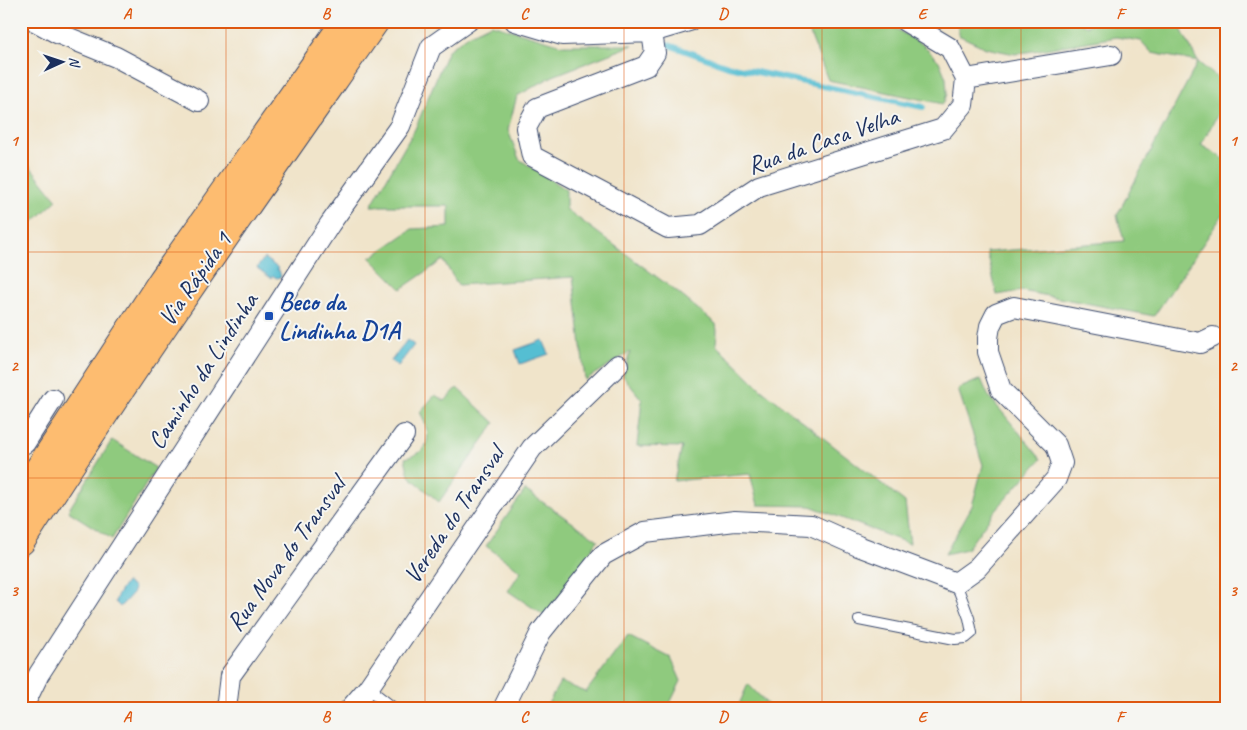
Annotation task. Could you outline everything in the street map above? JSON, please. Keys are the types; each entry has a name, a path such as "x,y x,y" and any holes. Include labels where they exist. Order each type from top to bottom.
{"highway":[{"name":"Via Rápida 1","path":"21,497 163,280 346,21"},
{"name":"Via Rápida 1","path":"21,541 88,437 178,304 375,21"}],"street":[{"path":"35,21 57,33 116,57 200,101"},
{"name":"Caminho da Lindinha","path":"22,709 39,674 330,224 400,126 431,47 468,21"},
{"path":"515,21 562,36 652,32 689,21"},
{"path":"905,21 950,48 966,79 1112,55"},
{"name":"Rua da Casa Velha","path":"652,32 655,53 646,66 537,108 526,128 532,156 668,228 700,225 759,186 944,129 963,105 966,79"},
{"path":"503,709 541,632 602,555 645,532 735,521 811,525 858,546 956,583 978,568 1056,479 1062,463 1056,445 1002,390 988,352 990,326 996,314 1014,307 1200,343 1213,337"},
{"name":"Vereda do Transval","path":"350,709 368,688 532,448 618,365"},
{"path":"21,445 25,443 53,399"},
{"name":"Rua Nova do Transval","path":"226,709 230,676 404,435"}],"lane":[{"path":"859,620 955,639 966,638 972,633 970,618 956,583"},
{"path":"368,688 395,709"}],"green space":[{"path":"805,21 882,21 922,44 939,61 946,78 947,94 943,104 828,80"},
{"path":"958,21 1076,21 1088,26 1091,21 1177,21 1198,62 1152,53 1141,41 1116,37 1015,54 986,48 958,35"},
{"path":"491,24 562,45 633,45 553,76 517,96 508,130 519,159 566,190 566,209 677,292 716,324 716,345 761,389 905,502 910,544 810,506 758,505 750,474 674,481 682,447 637,446 642,400 623,376 630,352 585,380 573,277 458,285 443,260 401,289 370,258 412,229 449,227 449,206 371,206 415,129 448,50 470,34"},
{"path":"1198,62 1226,85 1226,99 1201,145 1226,160 1226,210 1154,316 1022,291 997,295 987,252 1124,241 1117,215"},
{"path":"21,155 57,200 21,233"},
{"path":"981,379 988,395 1041,459 994,512 967,549 945,554 972,506 983,465 958,389"},
{"path":"457,388 495,423 439,502 409,476 405,458 421,451 427,441 426,428 420,412 435,395 445,401"},
{"path":"112,440 156,468 112,539 68,511"},
{"path":"525,490 598,540 545,616 508,591 521,571 486,546"},
{"path":"628,636 671,658 681,681 667,709 545,709 560,682 586,692"},
{"path":"748,684 772,709 737,709"}],"water":[{"path":"264,258 278,268 277,270 279,270 281,277 273,276 271,278 257,268"},
{"path":"407,340 414,345 398,366 391,361"},
{"path":"543,340 549,354 520,364 515,350"},
{"path":"126,582 134,588 132,594 120,607 115,602"}],"waterway":[{"path":"666,44 728,66 923,107"}],"place":[{"name":"Beco da Lindinha D1A","path":"269,316"}]}
